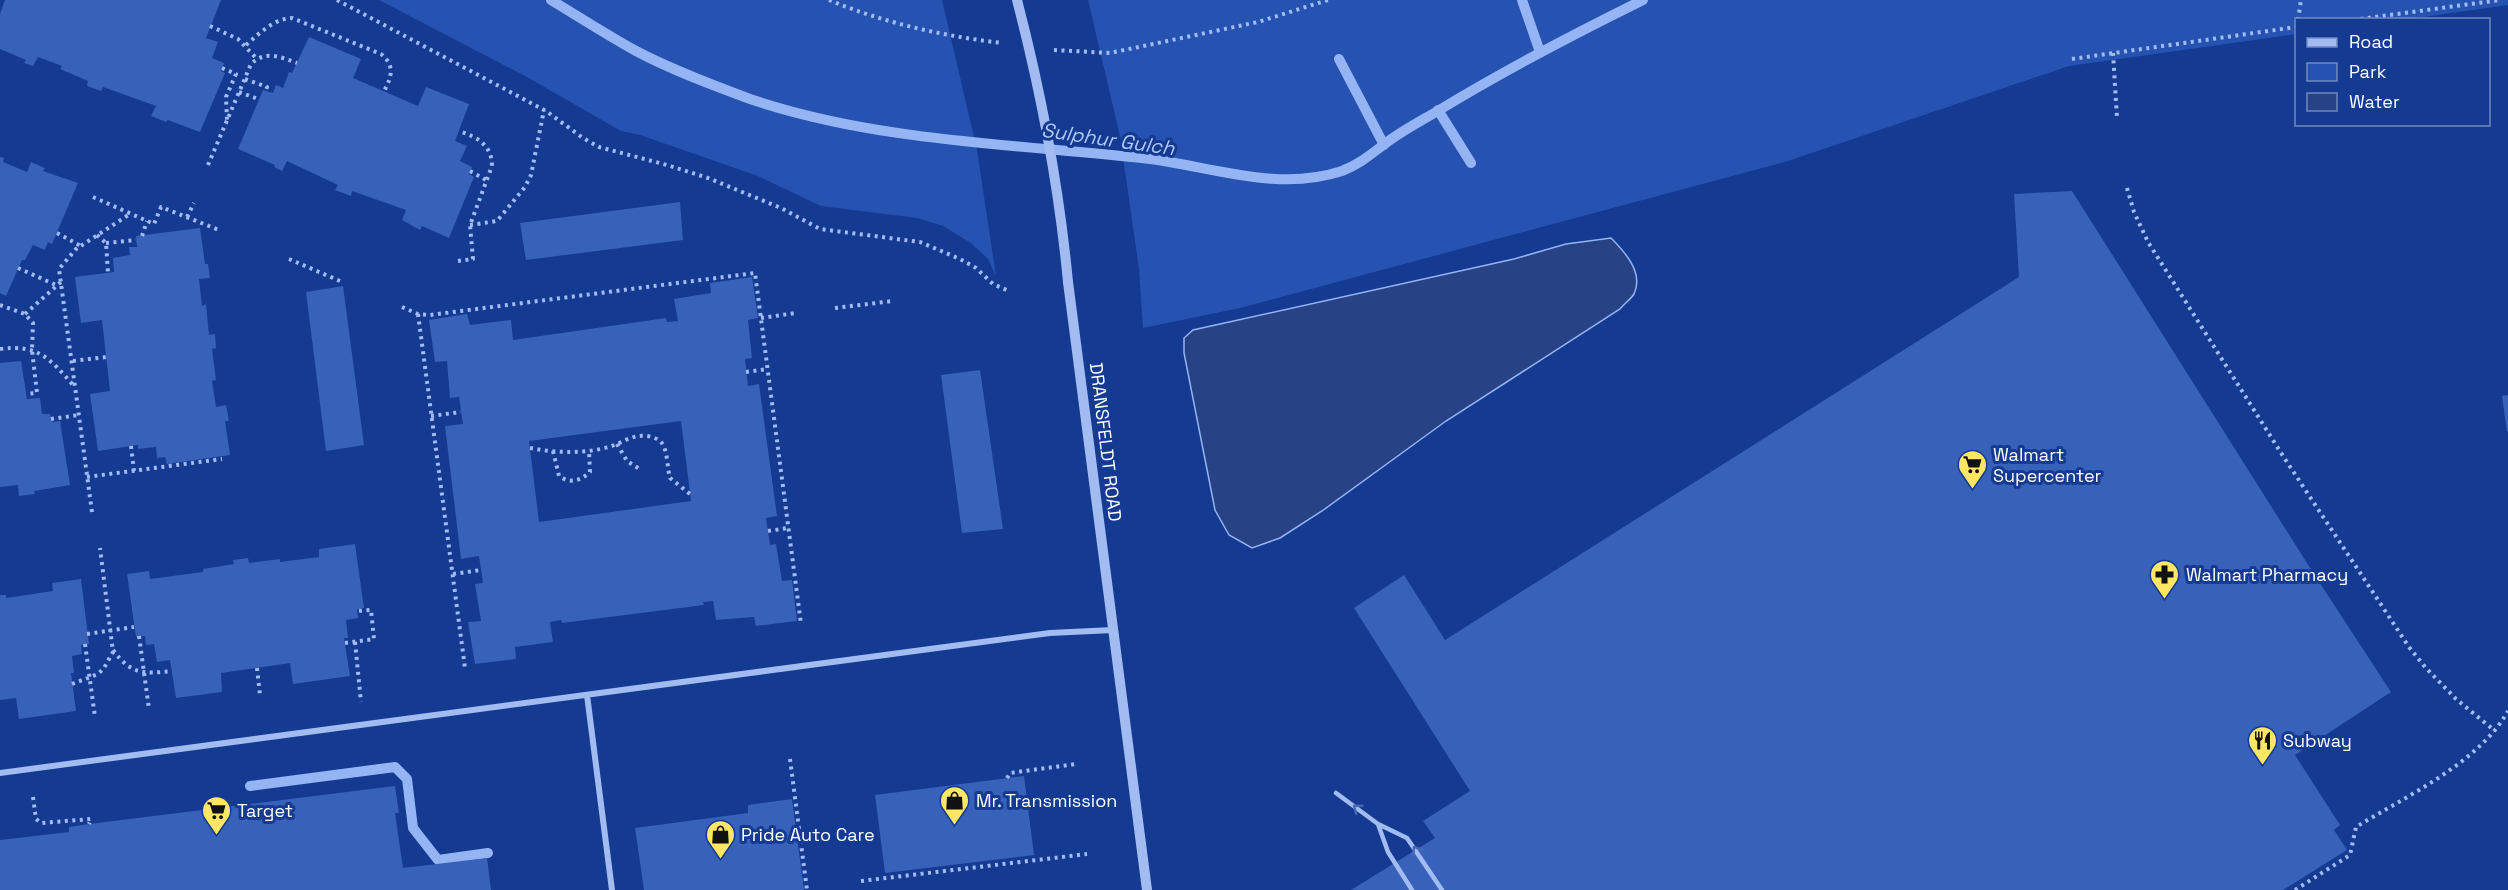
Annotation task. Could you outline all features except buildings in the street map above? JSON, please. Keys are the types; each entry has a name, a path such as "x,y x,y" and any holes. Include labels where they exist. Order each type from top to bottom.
{"street":[{"name":"DRANSFELDT ROAD","path":"1017,0 1053,163 1064,231 1068,282 1147,890"},
{"path":"0,773 1050,633 1113,630"},
{"path":"586,694 612,890"}],"lane":[{"path":"1336,793 1378,824 1407,838 1442,890"},
{"path":"1378,824 1388,852 1412,890"}],"path":[{"path":"337,0 544,110 599,147 708,178 781,208 802,222 820,229 920,242 960,259 976,268 993,284 1009,291"},
{"path":"829,0 901,25 1010,44"},
{"path":"1046,49 1110,53 1258,22 1328,0"},
{"path":"2298,18 2301,0"},
{"path":"2368,18 2500,0"},
{"path":"246,45 278,20 292,18 381,54 387,59 391,70 384,91"},
{"path":"210,26 246,45 256,58"},
{"path":"2072,59 2295,27"},
{"path":"2113,53 2117,118"},
{"path":"208,165 244,79 256,58 268,55 277,56 297,63"},
{"path":"222,68 236,74 226,97 227,120"},
{"path":"244,79 267,87 266,90"},
{"path":"239,92 258,99"},
{"path":"470,225 497,221 525,187 535,161 544,110"},
{"path":"458,261 473,259 470,225 492,166 490,152 478,139 459,131"},
{"path":"470,171 486,180"},
{"path":"2127,188 2136,218 2148,242 2372,593 2425,668 2456,699 2495,731"},
{"path":"93,197 154,224 160,207 219,230"},
{"path":"187,217 194,203"},
{"path":"92,512 59,269 81,246 130,214"},
{"path":"141,236 147,221"},
{"path":"57,234 81,246"},
{"path":"97,235 106,243 108,273"},
{"path":"106,243 136,240"},
{"path":"289,259 340,281"},
{"path":"18,268 56,285"},
{"path":"402,307 418,314 430,315 755,273 801,624"},
{"path":"25,315 61,282"},
{"path":"836,308 893,302"},
{"path":"0,305 25,315 33,323 32,350 38,393 26,394"},
{"path":"761,318 796,313"},
{"path":"418,314 465,668"},
{"path":"0,349 19,346 32,350 58,367 75,387"},
{"path":"73,361 106,357"},
{"path":"746,372 768,369"},
{"path":"431,416 462,412"},
{"path":"51,419 79,415"},
{"path":"530,448 553,451 589,451 640,436 659,440 664,446 670,478 690,494"},
{"path":"617,444 627,460 641,470"},
{"path":"131,446 134,471"},
{"path":"553,451 559,476 566,481 575,481 590,472 589,451"},
{"path":"87,477 222,459"},
{"path":"768,531 789,528"},
{"path":"72,684 90,679 104,668 112,649 100,548"},
{"path":"453,574 481,570"},
{"path":"345,643 374,639 371,610 357,611"},
{"path":"87,634 134,627"},
{"path":"139,636 149,709"},
{"path":"355,642 361,702"},
{"path":"85,644 95,717"},
{"path":"112,649 129,667 144,674 172,671"},
{"path":"257,668 260,695"},
{"path":"2295,890 2350,855 2356,826 2448,770 2495,731 2508,711"},
{"path":"790,759 807,890"},
{"path":"1007,778 1010,772 1076,765"},
{"path":"33,797 36,819 41,823 91,819 89,824"},
{"path":"861,881 1087,854"}],"green space":[{"path":"379,0 942,0 977,150 996,276 988,259 971,243 943,226 917,218 821,206 758,176 640,135 621,131 527,77"},
{"path":"1088,0 2508,0 2508,5 2416,18 2295,18 2295,34 2069,66 1788,161 1240,308 1143,328 1139,269 1120,136"}],"water":[{"path":"1611,238 1632,263 1637,278 1634,294 1620,309 1446,421 1322,511 1280,538 1252,548 1229,535 1215,510 1184,353 1184,338 1193,330 1514,259 1566,244"}],"waterway":[{"name":"Sulphur Gulch","path":"551,0 625,45 664,65 750,99 798,113 848,124 948,140 1150,159 1270,179 1318,177 1342,171 1487,82 1643,0"},
{"path":"1522,0 1540,52"},
{"path":"1339,59 1384,145"},
{"path":"1438,110 1471,163"},
{"path":"250,786 395,767 407,779 413,828 438,860 488,853"}],"place":[{"name":"Walmart Supercenter","path":"1972,490"},
{"name":"Walmart Pharmacy","path":"2165,600"},
{"name":"Subway","path":"2262,766"},
{"name":"Mr. Transmission","path":"955,826"},
{"name":"Target","path":"216,836"},
{"name":"Pride Auto Care","path":"720,860"}]}
